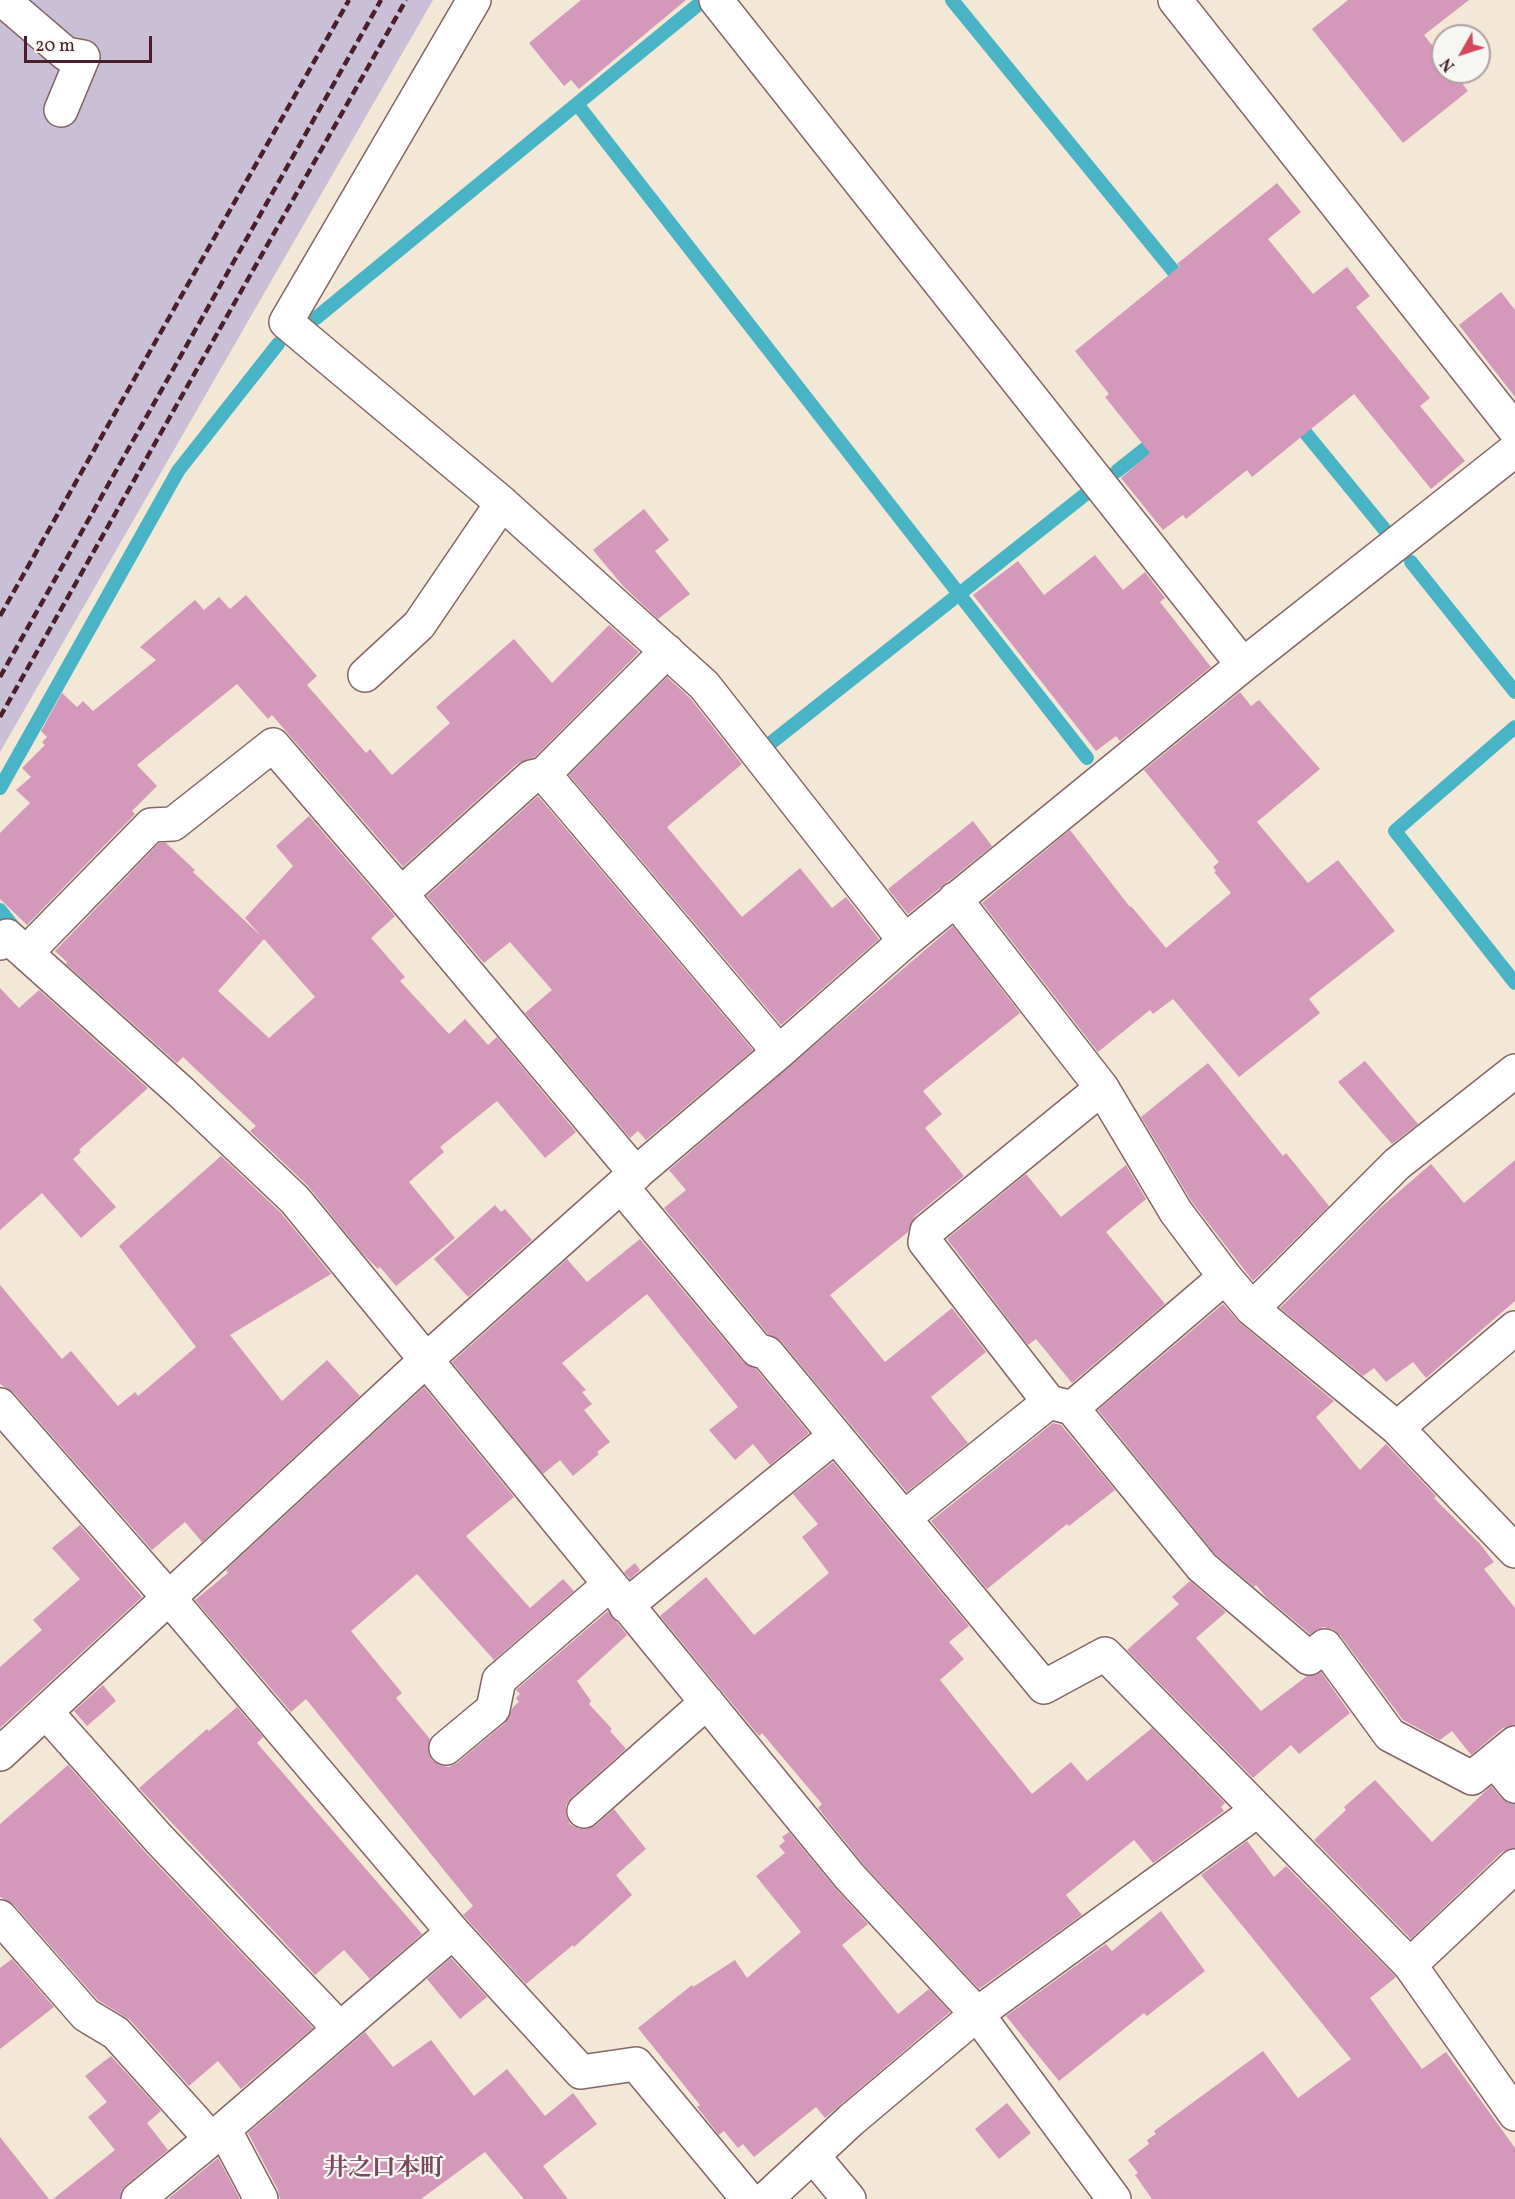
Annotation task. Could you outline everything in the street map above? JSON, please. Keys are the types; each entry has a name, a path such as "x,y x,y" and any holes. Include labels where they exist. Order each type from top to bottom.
{"street":[{"path":"3,0 66,54 83,57 61,110"},
{"path":"474,0 285,322 502,503 704,685 905,940"},
{"path":"716,0 1243,665"},
{"path":"1175,0 1515,430"},
{"path":"0,1754 426,1360 628,1180 779,1052 905,940 1243,665 1515,450"},
{"path":"364,675 419,625 502,503"},
{"path":"401,894 531,777 544,774 667,651"},
{"path":"1114,2199 977,2014 850,1878 295,1200 181,1092 13,948 151,825 172,824 273,745 401,894 628,1180 757,1350 767,1353 1044,1687 1105,1654 1410,1965 1515,2114"},
{"path":"544,774 779,1052"},
{"path":"956,899 1102,1089 1176,1212 1252,1309 1396,1428 1515,1551"},
{"path":"1252,1309 1397,1164 1515,1071"},
{"path":"1102,1089 927,1231 925,1242 1060,1405 1202,1568 1309,1658 1325,1646 1390,1735 1472,1778 1505,1751 1515,1786"},
{"path":"904,1518 1060,1405 1225,1277"},
{"path":"1396,1428 1515,1328"},
{"path":"0,1405 169,1598 453,1932 581,2072 636,2064 748,2199"},
{"path":"446,1748 494,1709 499,1680 836,1436"},
{"path":"584,1810 706,1702"},
{"path":"46,1712 159,1839 340,2030"},
{"path":"766,2199 851,2120 977,2014 1258,1810"},
{"path":"1410,1965 1515,1866"},
{"path":"0,1917 86,2015 116,2032 218,2134 261,2199"},
{"path":"138,2199 218,2134 453,1932"},
{"path":"813,2156 849,2199"}],"shaded area":[{"path":"0,0 433,0 0,752"}],"building":[{"path":"581,0 686,0 579,89 571,80 564,86 529,43"},
{"path":"1348,0 1469,0 1438,24 1431,24 1431,30 1424,35 1431,44 1431,84 1462,84 1468,91 1403,143 1312,29"},
{"path":"1277,183 1301,212 1268,239 1313,294 1347,267 1370,296 1356,307 1430,398 1420,406 1465,461 1431,489 1354,394 1252,477 1247,470 1186,519 1183,515 1163,530 1121,478 1150,453 1105,397 1109,394 1075,351"},
{"path":"1501,292 1515,310 1515,397 1459,325"},
{"path":"644,509 669,540 655,551 690,594 658,619 623,586 593,550"},
{"path":"1095,555 1123,590 1145,572 1165,598 1160,602 1211,667 1120,741 1116,736 1096,751 973,595 1018,561 1044,595"},
{"path":"246,595 317,676 307,685 366,753 370,749 392,775 450,723 436,707 514,639 552,683 609,625 639,652 535,757 518,763 403,867 272,715 268,719 237,684 137,765 157,786 132,811 135,814 27,925 0,899 0,833 30,803 16,790 31,777 22,768 45,745 42,742 47,737 41,731 62,693 77,707 83,701 93,711 156,660 140,647 195,600 204,610 219,597 230,609"},
{"path":"667,677 690,698 742,764 667,827 742,917 800,868 832,908 846,897 879,939 781,1025 569,775"},
{"path":"1240,692 1251,706 1259,700 1320,769 1257,822 1308,883 1338,860 1395,931 1309,999 1320,1013 1239,1077 1173,999 1153,1014 1150,1010 1098,1052 982,903 1070,830 1130,907 1166,948 1231,893 1214,872 1216,871 1213,867 1219,862 1144,770"},
{"path":"538,796 753,1050 646,1140 638,1131 630,1138 525,1013 552,990 510,942 484,963 427,896"},
{"path":"309,816 395,916 371,938 405,977 400,981 449,1034 465,1019 488,1045 497,1037 576,1132 545,1158 497,1101 440,1147 444,1152 409,1182 455,1238 396,1286 380,1267 378,1269 363,1254 308,1186 250,1131 256,1126 183,1057 177,1063 66,964 67,962 55,951 159,843 166,843 195,870 193,872 261,936 245,918 293,866 276,846","holes":["264,939 315,997 269,1038 218,991"]},
{"path":"973,821 992,846 908,914 888,889"},
{"path":"953,926 1020,1013 923,1091 942,1114 925,1128 964,1176 915,1216 908,1232 830,1295 885,1362 952,1308 991,1358 986,1352 931,1397 968,1443 907,1492 781,1341 768,1334 664,1208 686,1190 669,1170"},
{"path":"0,988 19,1008 39,990 148,1088 79,1150 81,1152 73,1159 116,1207 81,1238 42,1193 0,1230"},
{"path":"1365,1061 1418,1124 1392,1144 1338,1082"},
{"path":"1208,1063 1283,1156 1286,1153 1329,1206 1253,1281 1192,1202 1141,1117"},
{"path":"221,1156 281,1213 331,1274 230,1335 282,1401 327,1360 360,1396 202,1542 185,1522 152,1550 14,1393 0,1384 0,1285 62,1359 71,1351 118,1406 135,1392 138,1396 196,1347 119,1246"},
{"path":"1515,1160 1515,1301 1426,1378 1413,1362 1386,1382 1374,1368 1363,1376 1280,1308 1380,1208 1431,1164 1464,1203"},
{"path":"1126,1165 1146,1199 1106,1232 1165,1304 1072,1383 1036,1339 1028,1345 947,1239 1026,1174 1061,1217"},
{"path":"495,1205 501,1212 505,1209 532,1240 468,1297 434,1259"},
{"path":"640,1239 743,1362 756,1369 809,1433 770,1465 753,1444 735,1460 709,1430 738,1407 647,1294 562,1363 586,1390 582,1392 592,1404 584,1410 610,1442 573,1476 560,1460 543,1474 452,1362 567,1259 587,1282"},
{"path":"1223,1304 1240,1323 1334,1401 1316,1417 1360,1470 1386,1444 1436,1496 1434,1498 1480,1544 1494,1562 1484,1569 1515,1608 1515,1725 1503,1728 1471,1755 1452,1731 1440,1740 1403,1720 1340,1635 1333,1629 1323,1627 1310,1634 1266,1597 1256,1585 1254,1587 1215,1554 1098,1410"},
{"path":"424,1387 514,1497 466,1536 530,1608 563,1579 574,1591 494,1660 417,1574 351,1631 402,1693 396,1698 430,1739 428,1751 432,1760 439,1765 449,1767 457,1763 505,1723 513,1707 519,1702 516,1698 520,1694 516,1690 608,1611 627,1635 577,1681 591,1701 589,1704 612,1729 610,1731 626,1749 572,1797 566,1805 566,1814 570,1824 579,1829 587,1829 596,1825 614,1809 646,1849 616,1875 632,1895 574,1947 573,1945 526,1984 463,1915 473,1906 306,1699 291,1712 195,1600 228,1573 226,1570"},
{"path":"1053,1423 1061,1425 1115,1490 1069,1526 1067,1524 987,1589 931,1521"},
{"path":"833,1462 969,1626 949,1642 964,1659 940,1680 1032,1794 1071,1762 1087,1781 1152,1728 1225,1803 1221,1807 1224,1811 1153,1863 1134,1840 1066,1895 1082,1915 979,1989 864,1865 818,1808 822,1804 762,1733 759,1736 660,1616 706,1577 754,1635 829,1573 802,1537 818,1524 793,1494"},
{"path":"80,1525 142,1597 0,1728 0,1667 42,1630 33,1620 80,1579 52,1548"},
{"path":"635,1563 640,1570 630,1579 624,1572"},
{"path":"1190,1581 1226,1612 1196,1638 1261,1711 1307,1676 1321,1672 1350,1713 1299,1754 1291,1745 1253,1778 1127,1650 1179,1604 1172,1597"},
{"path":"103,1685 116,1701 87,1726 74,1711"},
{"path":"237,1707 263,1737 257,1743 422,1934 370,1979 344,1950 315,1975 139,1788 207,1729 209,1731"},
{"path":"68,1765 145,1852 313,2028 241,2089 218,2061 189,2086 130,2020 98,2000 14,1905 0,1897 0,1824"},
{"path":"1375,1780 1432,1842 1491,1786 1501,1798 1508,1803 1515,1804 1515,1848 1502,1852 1411,1939 1314,1840 1346,1810 1344,1807"},
{"path":"789,1832 868,1924 842,1945 898,2014 929,1989 950,2012 825,2118 816,2107 754,2157 743,2144 738,2148 724,2131 719,2135 697,2107 700,2105 638,2028 692,1985 693,1987 735,1960 747,1978 801,1932 756,1876 785,1853 779,1846 785,1841 782,1837"},
{"path":"1247,1841 1274,1877 1286,1866 1396,1977 1370,1998 1422,2069 1446,2052 1515,2148 1515,2199 1152,2199 1135,2175 1138,2173 1128,2160 1149,2144 1147,2140 1156,2134 1154,2131 1263,2051 1298,2098 1351,2059 1201,1875"},
{"path":"1161,1911 1205,1971 1147,2016 1144,2013 1059,2081 1006,2016 1106,1944 1112,1951"},
{"path":"451,1958 487,1997 460,2019 427,1979"},
{"path":"12,1959 54,2007 0,2049 0,1968"},
{"path":"365,2032 393,2067 431,2040 474,2096 507,2069 545,2116 573,2093 597,2124 543,2166 568,2199 524,2199 485,2152 421,2199 280,2199 278,2190 248,2133"},
{"path":"111,2056 161,2111 147,2123 168,2150 126,2185 121,2192 120,2199 53,2199 115,2150 88,2117 107,2102 85,2076"},
{"path":"1007,2103 1031,2133 999,2159 975,2129"},
{"path":"0,2137 49,2199 0,2199"},
{"path":"218,2158 240,2199 168,2199"}],"waterway":[{"path":"952,0 1184,284"},
{"path":"316,318 700,3"},
{"path":"577,104 1087,758"},
{"path":"0,788 178,471 278,344"},
{"path":"1295,420 1385,530"},
{"path":"1117,471 1160,437"},
{"path":"772,742 1087,493"},
{"path":"1411,562 1515,692"},
{"path":"1515,727 1395,831 1515,983"},
{"path":"0,910 20,935"}],"railway":[{"path":"0,616 349,0"},
{"path":"0,677 381,0"},
{"path":"0,717 406,0"}],"district":[{"name":"井之口本町","path":"384,2171"}]}
